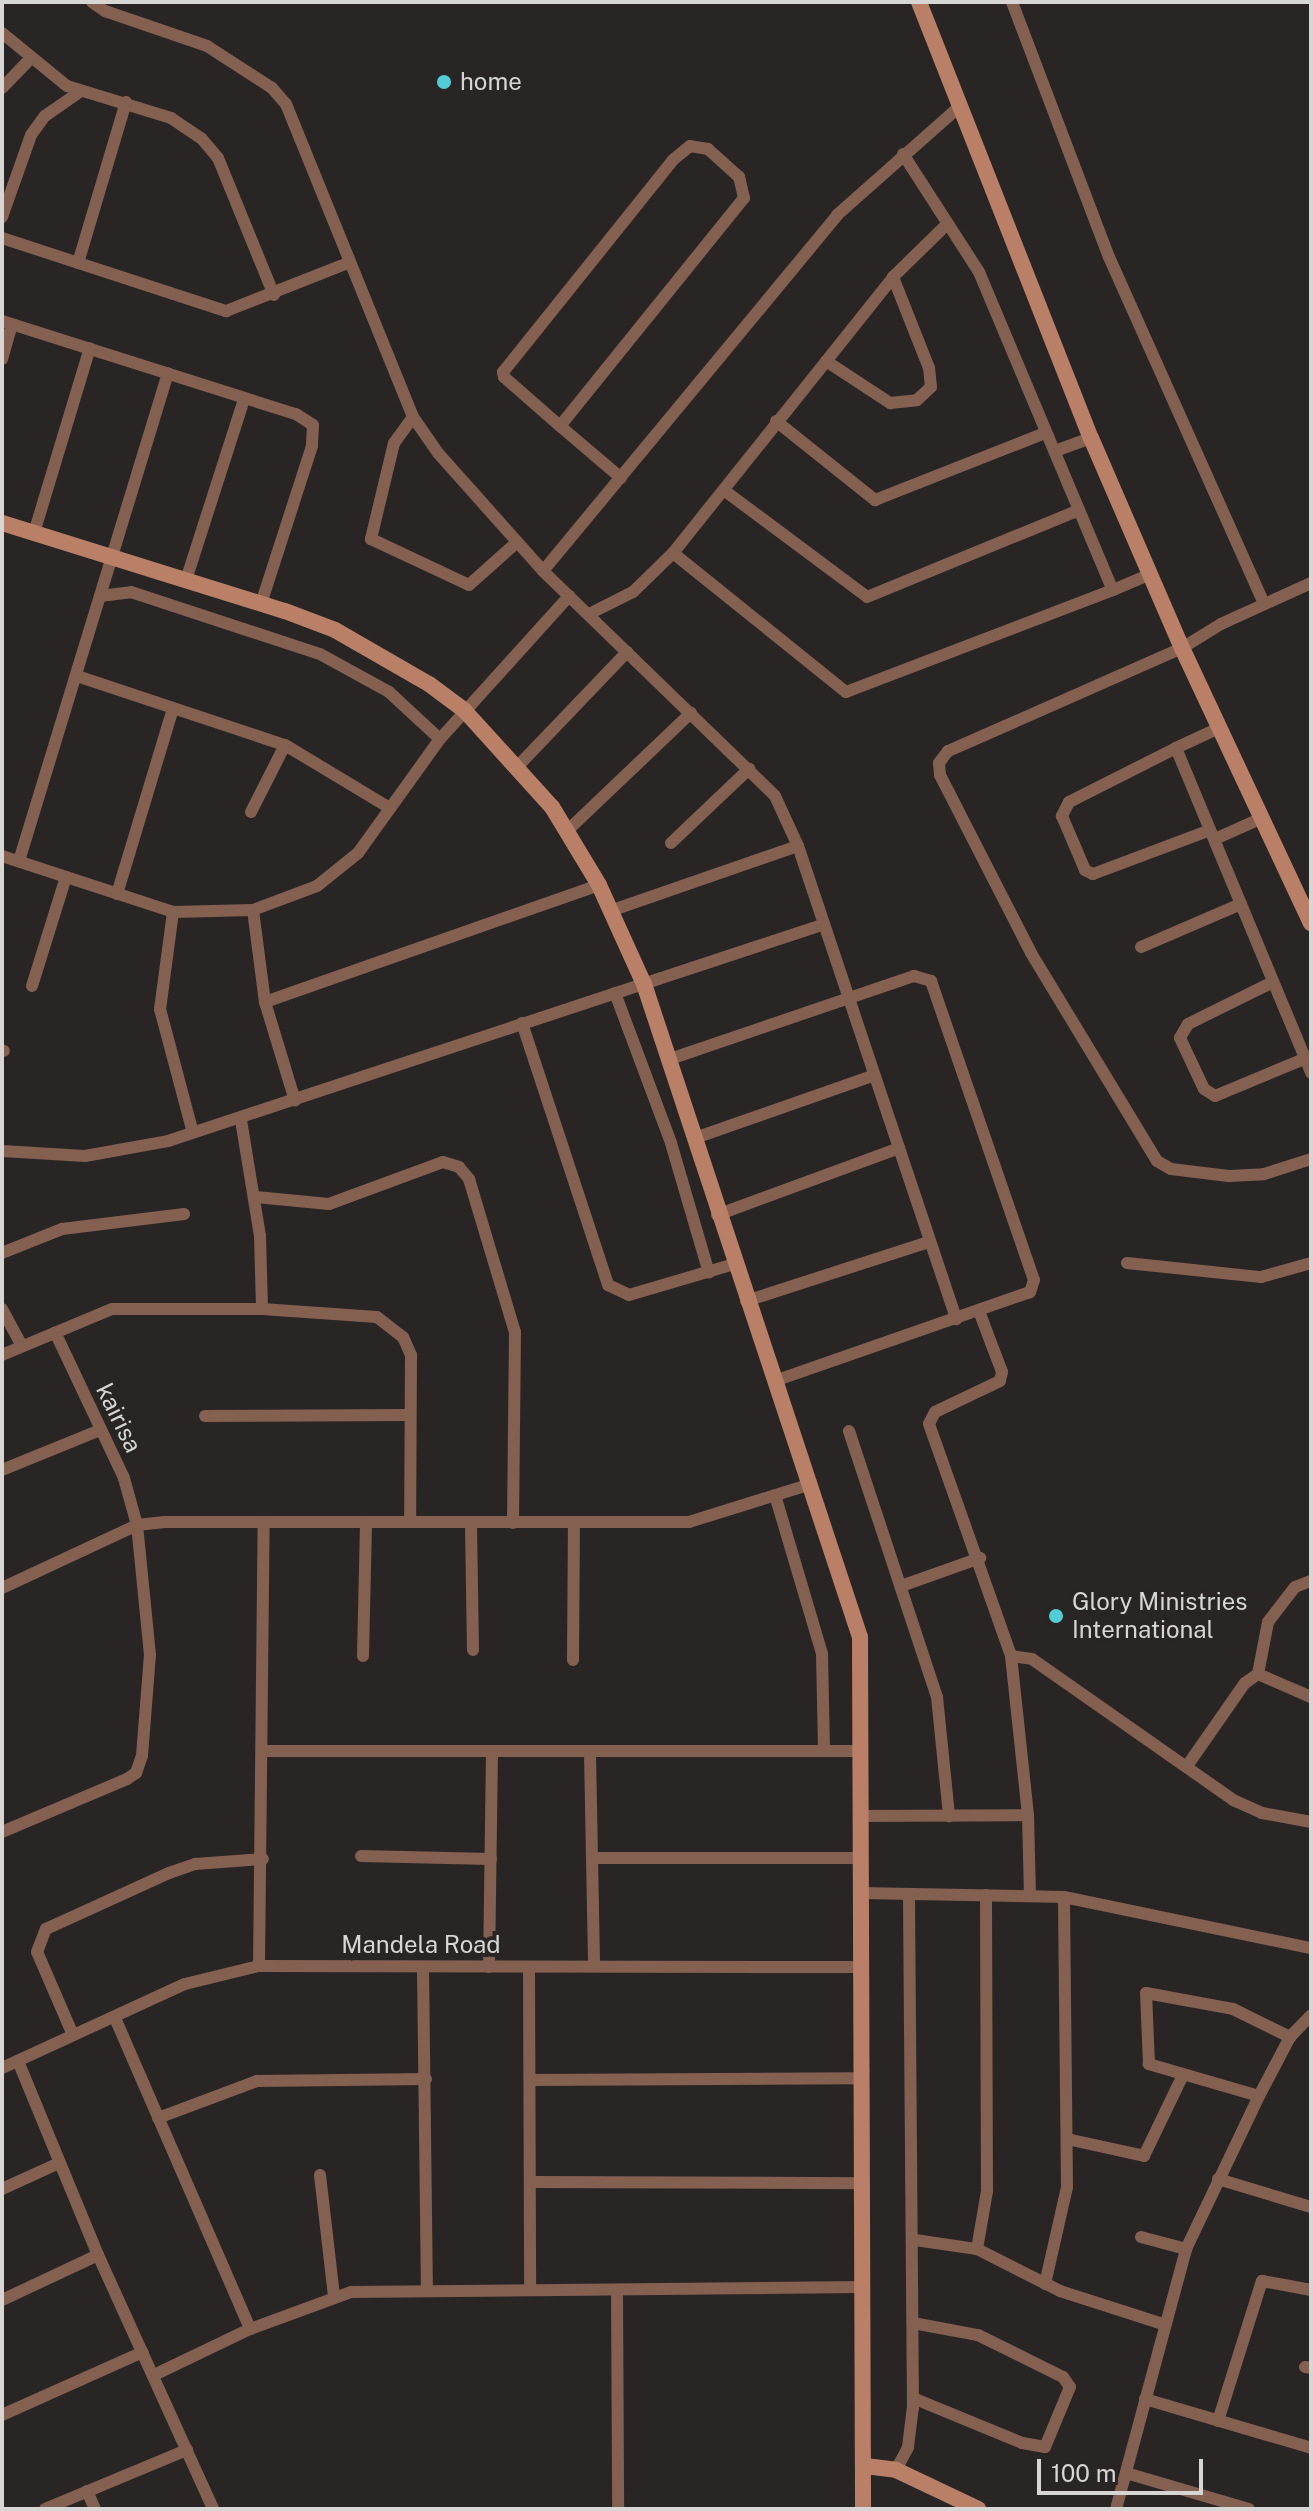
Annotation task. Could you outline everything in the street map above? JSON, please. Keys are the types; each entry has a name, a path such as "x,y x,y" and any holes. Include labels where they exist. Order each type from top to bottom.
{"street":[{"path":"92,2 105,11 207,46 272,88 296,119 348,263 413,417 466,489 516,543 775,796 798,846 872,1076 956,1319"},
{"path":"919,2 1091,438 1149,575 1311,923"},
{"path":"1012,2 1109,257 1264,604"},
{"path":"2,33 55,80 171,118 211,147 274,295"},
{"path":"2,88 30,59"},
{"path":"2,217 31,135 45,116 81,91"},
{"path":"78,263 126,102"},
{"path":"543,571 837,215 960,106"},
{"path":"560,426 744,198 739,177 708,149 690,146 673,160 503,372 560,426 621,478"},
{"path":"903,154 945,226 979,272 1113,590"},
{"path":"591,613 633,592 673,553 893,277 945,226"},
{"path":"2,238 226,311 274,295 348,263"},
{"path":"826,361 890,403 917,400 931,387 932,378 893,277"},
{"path":"2,359 7,323 296,414 313,425 314,432 261,604"},
{"path":"34,533 90,348"},
{"path":"19,861 77,676 109,557 168,373"},
{"path":"186,580 244,399"},
{"path":"413,417 394,443 371,539 469,585 516,543"},
{"path":"776,421 875,500 1045,433"},
{"path":"1055,451 1091,438"},
{"path":"725,491 867,597 1079,510"},
{"path":"2,523 335,630 464,710 518,766 568,830 599,885 644,984 717,1215 811,1484 860,1637 863,2509"},
{"path":"673,553 846,692 1149,575"},
{"path":"1311,583 1182,648 948,751 939,763 940,775 1059,1003 1157,1161 1171,1169 1229,1176 1264,1174 1311,1159"},
{"path":"100,596 117,592 144,595 320,654 389,692 440,739"},
{"path":"2,856 173,912 253,910 333,876 358,853 464,710 569,596"},
{"path":"518,766 627,652"},
{"path":"77,676 285,745 390,808"},
{"path":"117,894 173,708"},
{"path":"568,830 691,713"},
{"path":"1219,728 1069,802 1062,816 1085,870 1093,874 1260,819"},
{"path":"251,812 285,745"},
{"path":"1176,748 1311,1073"},
{"path":"671,843 749,769"},
{"path":"610,911 798,846"},
{"path":"32,986 66,877"},
{"path":"265,1002 599,885"},
{"path":"1141,947 1241,904"},
{"path":"253,910 265,1002 295,1101"},
{"path":"173,912 160,1009 193,1133"},
{"path":"2,1151 48,1158 85,1156 241,1120 522,1023 822,925"},
{"path":"670,1059 914,976 931,981 1034,1280 1030,1292 774,1381"},
{"path":"1273,982 1188,1024 1180,1038 1204,1089 1215,1096 1304,1059"},
{"path":"615,993 671,1143 709,1273"},
{"path":"522,1023 608,1285 629,1295 734,1264"},
{"path":"695,1138 872,1076"},
{"path":"241,1120 256,1197 262,1309"},
{"path":"717,1215 899,1148"},
{"path":"256,1197 329,1204 443,1162 459,1167 469,1179 515,1332 513,1523"},
{"path":"2,1253 84,1224 184,1214"},
{"path":"746,1301 929,1242"},
{"path":"1127,1263 1261,1277 1311,1263"},
{"path":"2,1309 22,1346"},
{"path":"2,1355 112,1309 366,1313 388,1322 411,1355 410,1522"},
{"path":"979,1311 1002,1372 1000,1381 935,1412 929,1424 980,1558 1011,1656 1028,1815 1030,1895"},
{"name":"kairisa","path":"2,1832 127,1779 140,1765 150,1655 137,1525 124,1478 55,1332"},
{"path":"205,1416 410,1415"},
{"path":"2,1470 100,1430"},
{"path":"849,1431 904,1585 937,1697 949,1816"},
{"path":"2,1588 137,1525 705,1520 811,1484"},
{"path":"775,1495 822,1654 824,1751"},
{"path":"363,1656 366,1522"},
{"path":"573,1660 574,1522"},
{"path":"259,1966 263,1859 264,1523"},
{"path":"471,1524 473,1650"},
{"path":"904,1585 980,1558"},
{"path":"1187,1766 1245,1683 1258,1674 1268,1622 1295,1587 1311,1581"},
{"path":"1011,1656 1032,1659 1233,1800 1262,1813 1311,1822"},
{"path":"1258,1674 1311,1697"},
{"path":"263,1751 492,1755 862,1751"},
{"path":"590,1753 595,1858 594,1966"},
{"path":"489,1967 492,1755"},
{"path":"861,1816 1028,1815"},
{"path":"361,1856 491,1859"},
{"path":"595,1858 860,1858"},
{"path":"73,2035 37,1952 46,1929 195,1864 263,1859"},
{"path":"860,1893 1064,1897 1311,1948"},
{"path":"896,2470 908,2447 913,2398 915,2240 909,1894"},
{"path":"977,2249 987,2191 986,1895"},
{"path":"1045,2284 1064,2208 1067,2139 1064,1897"},
{"name":"Mandela Road","path":"2,2068 185,1984 259,1966 861,1967"},
{"path":"423,1968 427,2289"},
{"path":"529,1968 532,2080 530,2289"},
{"path":"1259,2096 1183,2075 1148,2061 1148,1991 1233,2009 1290,2037"},
{"path":"1116,2509 1163,2324 1186,2249 1290,2037 1311,2015"},
{"path":"115,2018 250,2329"},
{"path":"18,2061 98,2255 213,2509"},
{"path":"1067,2139 1144,2156 1183,2075"},
{"path":"532,2080 861,2078"},
{"path":"158,2118 257,2081 426,2079"},
{"path":"2,2189 59,2163"},
{"path":"320,2175 334,2296"},
{"path":"1218,2179 1311,2207"},
{"path":"532,2182 862,2183"},
{"path":"1141,2237 1186,2249"},
{"path":"915,2240 977,2249 1045,2284 1163,2324"},
{"path":"2,2300 98,2255"},
{"path":"1218,2421 1261,2282 1267,2278 1311,2290"},
{"path":"154,2375 250,2329 334,2296 427,2289 861,2287"},
{"path":"617,2290 618,2509"},
{"path":"913,2323 978,2335 1063,2377 1070,2387 1045,2447 1022,2443 913,2398"},
{"path":"2,2415 143,2352"},
{"path":"1145,2399 1311,2448"},
{"path":"45,2509 187,2450"},
{"path":"865,2466 896,2470 978,2509"},
{"path":"1126,2473 1249,2509"},
{"path":"87,2491 95,2509"}],"place":[{"name":"home","path":"444,82"},
{"name":"Glory Ministries International","path":"1056,1616"}]}
